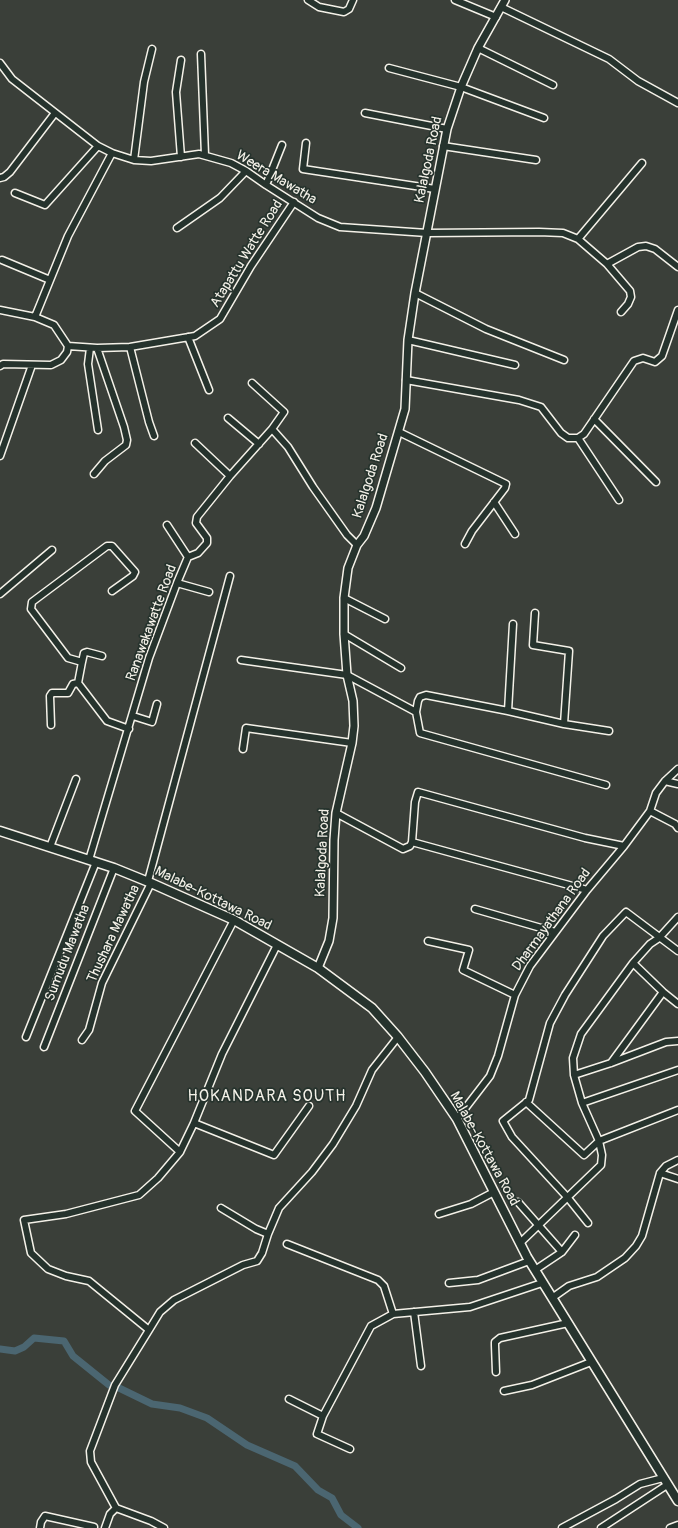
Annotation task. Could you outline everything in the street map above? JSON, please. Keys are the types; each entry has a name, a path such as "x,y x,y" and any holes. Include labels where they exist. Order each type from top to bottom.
{"main road":[{"name":"Malabe-Kottawa Road","path":"0,830 114,868 150,882 234,920 318,968 372,1008 398,1037 425,1072 457,1119 529,1261 678,1501"}],"street":[{"path":"308,0 319,6 344,12 349,9 353,0"},
{"path":"455,0 496,17"},
{"name":"Kalalgoda Road","path":"318,968 329,941 333,918 334,840 336,813 352,743 354,726 353,700 347,675 344,634 344,598 348,568 376,508 405,409 408,340 415,292 447,129 461,87 478,48 506,0"},
{"path":"501,7 610,59 638,81 678,103"},
{"path":"478,48 553,85"},
{"path":"134,160 144,82 152,49"},
{"path":"201,54 205,155"},
{"path":"181,60 176,92 181,157"},
{"name":"Weera Mawatha","path":"0,63 12,79 98,146 112,153 134,160 151,162 200,154 231,163 246,171 318,218 340,227 427,233 563,233 578,239"},
{"path":"389,68 461,87 544,118"},
{"path":"0,178 4,177 10,172 56,113"},
{"path":"365,113 447,129"},
{"path":"306,143 303,169 435,189"},
{"path":"266,185 282,145"},
{"path":"15,193 45,205 98,146"},
{"path":"443,146 536,160"},
{"path":"35,317 68,236 112,153"},
{"path":"621,312 628,304 631,297 630,291 607,264 578,239 642,163"},
{"path":"178,228 220,198 246,171"},
{"name":"Atapattu Watte Road","path":"68,346 90,348 130,347 195,336 220,319 251,266 294,202"},
{"path":"607,264 638,247 646,246 654,249 678,267"},
{"path":"2,260 50,280"},
{"path":"415,292 486,329 564,360"},
{"path":"0,310 35,317 54,325 68,346 67,352 61,360 51,365 3,364 0,366"},
{"path":"406,380 520,400 541,407 561,433 568,438 578,438 584,434 634,361 643,358 655,362 662,356 678,310"},
{"path":"188,337 210,390"},
{"path":"408,340 515,365"},
{"path":"130,347 154,436"},
{"path":"90,348 88,364 98,430"},
{"path":"94,474 105,461 126,445 127,440 97,348"},
{"path":"0,456 32,365"},
{"name":"Ranawakawatte Road","path":"26,1037 92,861 121,750 129,729 150,658 177,583 188,557 198,553 207,543 207,538 196,523 197,516 272,429 284,412 252,383"},
{"path":"228,418 259,444"},
{"path":"594,419 656,482"},
{"path":"272,429 288,448 347,535 358,545"},
{"path":"399,432 506,484 505,488 472,531 465,544"},
{"path":"578,438 619,500"},
{"path":"195,444 230,476"},
{"path":"494,502 515,534"},
{"path":"167,525 188,557"},
{"path":"82,662 68,658 31,609 32,602 107,546 112,546 135,572 133,576 112,591"},
{"path":"0,594 52,550"},
{"name":"Thushara Mawatha","path":"82,1040 89,1030 102,983 150,882 230,576"},
{"path":"177,583 210,592"},
{"path":"344,598 385,619"},
{"path":"535,613 532,645 569,651 564,724"},
{"path":"508,711 513,624"},
{"path":"344,634 401,668"},
{"path":"102,656 87,652 84,653 78,683 107,721 129,729"},
{"path":"241,660 347,675 416,712"},
{"path":"51,725 50,696 52,693 68,693 73,684 78,683"},
{"path":"606,784 420,733 416,712 420,697 426,695 508,711 564,724 609,731"},
{"path":"133,716 152,722 157,704"},
{"path":"243,749 246,728 352,743"},
{"name":"Dharmayathana Road","path":"457,1119 490,1076 498,1056 515,995 530,966 587,890 624,846 650,811 656,793 665,781 675,776 678,769"},
{"path":"50,847 76,779"},
{"path":"665,781 678,784"},
{"path":"336,813 403,850 410,846 412,842 415,802 418,792 585,838 624,846"},
{"path":"650,811 675,824 678,828"},
{"path":"412,842 587,890"},
{"name":"Sumudu Mawatha","path":"44,1047 114,868"},
{"path":"475,909 555,932"},
{"path":"588,1223 568,1198 512,1137 503,1121 529,1100 550,1023 565,995 603,936 626,912 678,951"},
{"path":"520,1243 601,1165 602,1155 599,1141 582,1103 574,1075 573,1058 581,1034 633,963 678,917"},
{"path":"180,1152 135,1111 234,920"},
{"path":"428,940 469,950 463,970 515,995"},
{"path":"148,1330 89,1281 66,1276 48,1269 32,1253 24,1220 66,1214 139,1195 158,1178 180,1152 194,1123 222,1054 277,945"},
{"path":"633,963 663,992 678,1004"},
{"path":"611,1063 663,992"},
{"path":"164,1528 151,1521 116,1508 91,1462 90,1451 116,1385 160,1312 174,1300 243,1265 257,1261 262,1253 279,1208 312,1172 333,1144 356,1106 372,1070 398,1037"},
{"path":"574,1075 666,1042 678,1041"},
{"path":"582,1103 678,1070"},
{"path":"526,1102 584,1155 599,1141 678,1110"},
{"path":"194,1123 274,1155 309,1106"},
{"path":"552,1298 569,1286 596,1277 625,1258 636,1246 642,1236 660,1173 666,1166 678,1160"},
{"path":"660,1173 678,1178"},
{"path":"439,1214 470,1204 494,1192"},
{"path":"518,1202 562,1252"},
{"path":"221,1208 256,1229 268,1234"},
{"path":"535,1270 562,1252 575,1235"},
{"path":"287,1244 378,1280 384,1286 393,1314"},
{"path":"449,1283 478,1280 529,1261"},
{"path":"350,1449 317,1434 323,1416 371,1326 393,1314 470,1308 542,1283"},
{"path":"414,1312 422,1366"},
{"path":"496,1372 495,1342 500,1338 568,1323"},
{"path":"504,1391 532,1386 591,1362"},
{"path":"289,1398 323,1416"},
{"path":"562,1528 616,1499 640,1484 663,1478"},
{"path":"600,1528 667,1485"},
{"path":"105,1528 110,1514 116,1508"},
{"path":"40,1528 41,1522 45,1516 94,1527"},
{"path":"670,1528 678,1525"}],"waterway":[{"path":"0,1349 15,1351 24,1347 34,1338 64,1341 73,1356 109,1385"},
{"path":"119,1388 152,1404 180,1408 207,1418 247,1445 295,1466 318,1490 332,1498 341,1515 358,1528"}],"district":[{"name":"HOKANDARA SOUTH","path":"267,1097"}]}
